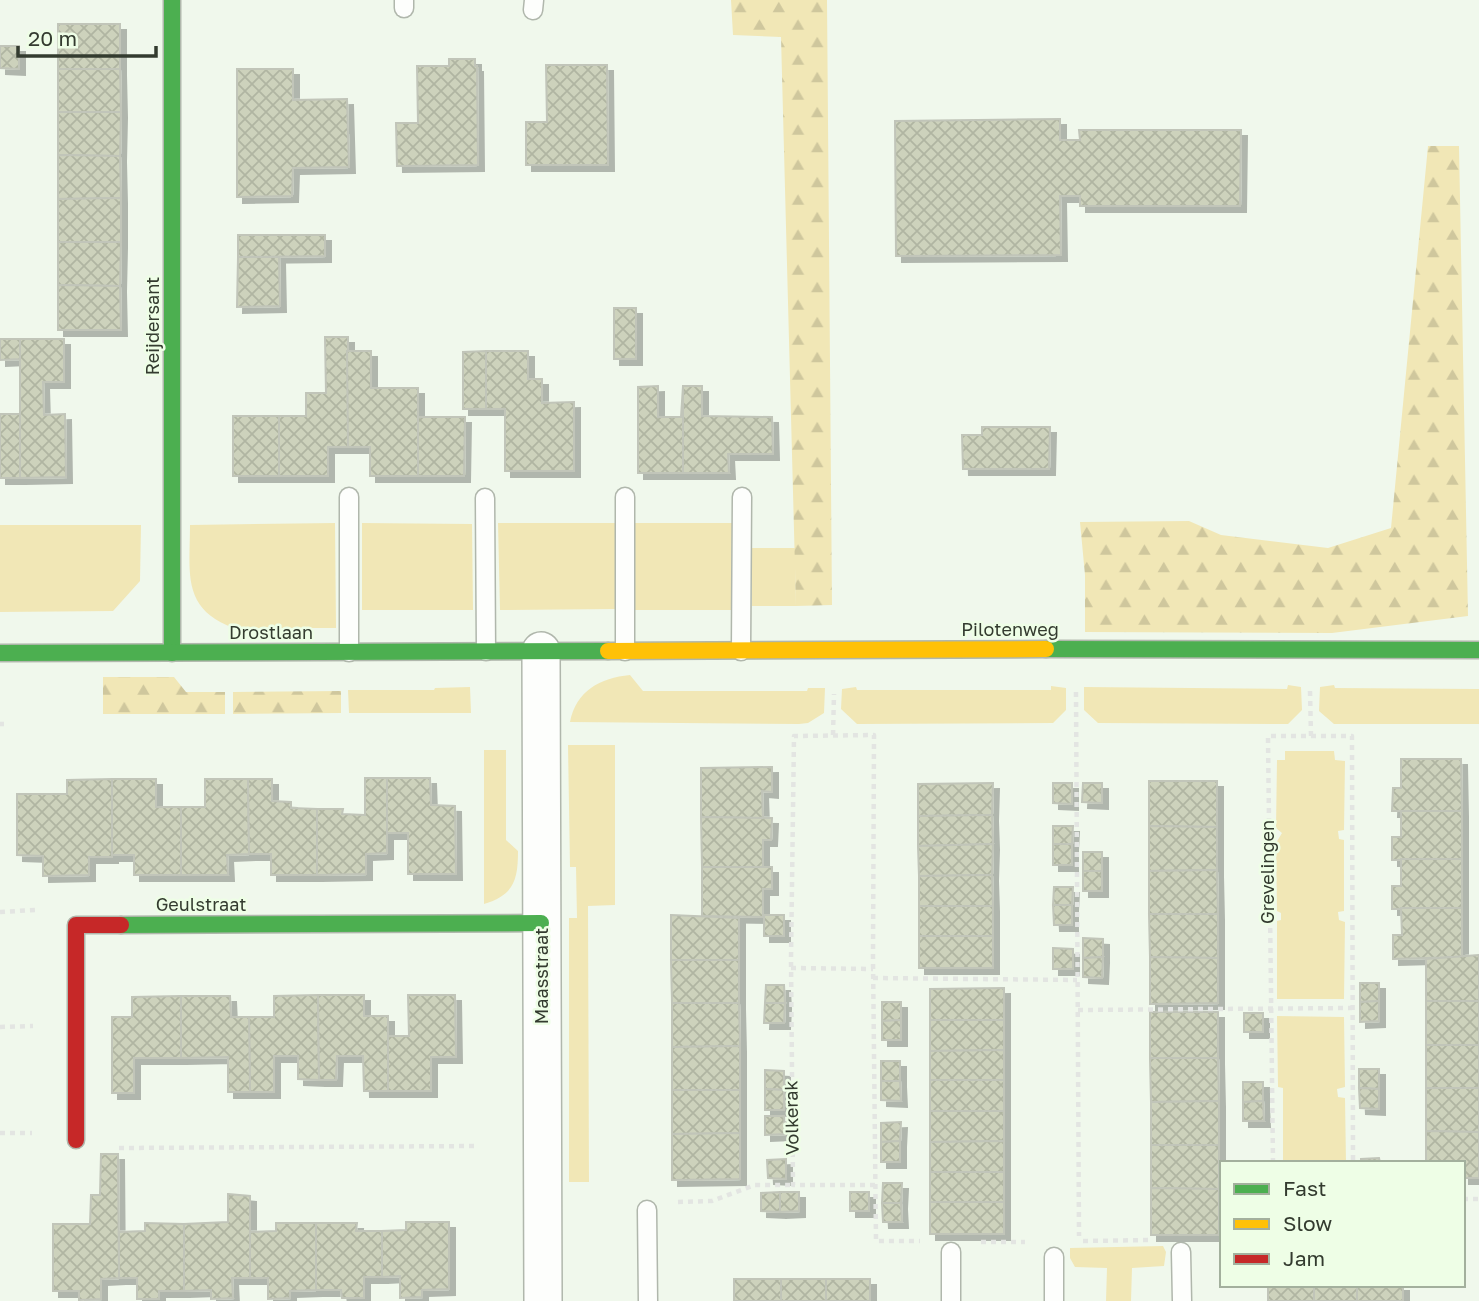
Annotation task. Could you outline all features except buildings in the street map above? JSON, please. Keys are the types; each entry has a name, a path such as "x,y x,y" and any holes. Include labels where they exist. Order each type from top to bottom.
{"street":[{"name":"Reijdersant","path":"172,0 172,653"},
{"name":"Pilotenweg","path":"541,651 1479,650"},
{"name":"Drostlaan","path":"0,653 541,651"},
{"name":"Maasstraat","path":"541,651 542,1301"},
{"name":"Geulstraat","path":"76,1140 76,925 541,923"}],"lane":[{"path":"625,497 625,651"},
{"path":"741,650 742,497"},
{"path":"349,498 349,652"},
{"path":"485,498 486,651"},
{"path":"647,1210 648,1301"},
{"path":"951,1251 951,1301"},
{"path":"1181,1252 1182,1301"},
{"path":"1054,1257 1054,1301"}],"path":[{"path":"1310,687 1311,736 1352,736 1353,1161"},
{"path":"1076,688 1079,1234"},
{"path":"834,690 833,735 874,735 876,1241"},
{"name":"Volkerak","path":"793,1185 791,968 794,736 833,735"},
{"name":"Grevelingen","path":"1273,1161 1269,1008 1268,736 1311,736"},
{"path":"0,912 48,910"},
{"path":"791,968 873,969"},
{"path":"873,978 1077,980"},
{"path":"1077,1010 1352,1008"},
{"path":"0,1027 24,1027"},
{"path":"117,1148 478,1146"},
{"path":"670,1202 712,1201 755,1185 875,1185"}],"green space":[{"path":"731,0 827,0 832,605 796,606 781,37 733,35"},
{"path":"1428,146 1459,146 1468,616 1332,633 1085,632 1085,575 1080,522 1189,521 1221,535 1328,548 1391,528"},
{"path":"335,523 336,628 234,628 217,620 197,599 190,573 190,525"},
{"path":"362,523 472,524 473,610 362,610"},
{"path":"498,523 615,523 616,609 500,610"},
{"path":"635,523 732,523 731,610 635,610"},
{"path":"0,525 141,525 140,581 113,611 0,612"},
{"path":"752,548 795,548 796,606 752,606"},
{"path":"630,675 643,691 807,691 808,688 825,688 824,713 808,723 799,724 570,722 578,702 591,688 609,679"},
{"path":"103,677 174,677 186,692 225,692 225,714 103,714"},
{"path":"1288,685 1301,687 1302,710 1288,724 1098,723 1084,710 1084,687 1287,689"},
{"path":"1334,685 1335,688 1479,689 1479,724 1334,724 1319,711 1320,687"},
{"path":"1051,686 1066,688 1066,710 1053,723 857,724 841,709 842,689 856,687 857,690 1051,690"},
{"path":"470,687 471,713 349,713 348,690 434,690"},
{"path":"341,691 341,713 233,714 233,692"},
{"path":"568,745 615,745 615,905 588,906 589,1182 569,1182 569,918 577,918 576,867 570,867"},
{"path":"484,750 506,750 506,840 518,851 517,870 512,885 502,896 484,904"},
{"path":"1285,751 1334,751 1335,760 1345,761 1344,830 1338,831 1339,839 1344,840 1344,911 1338,912 1339,920 1345,922 1344,999 1277,999 1277,921 1281,920 1281,913 1277,911 1276,843 1282,833 1276,828 1277,760 1285,760"},
{"path":"1277,1016 1344,1017 1345,1087 1337,1089 1338,1097 1345,1098 1346,1161 1283,1161 1283,1088 1278,1087"},
{"path":"1163,1246 1166,1252 1164,1266 1132,1268 1131,1301 1106,1301 1107,1268 1075,1267 1070,1258 1070,1248"}],"traffic: fast":[{"path":"172,0 172,653"},
{"path":"1046,649 1479,650"},
{"path":"0,653 608,651"},
{"path":"121,925 541,923"}],"traffic: slow":[{"path":"608,651 1046,649"}],"traffic: jam":[{"path":"76,1140 76,925 121,925"}]}
